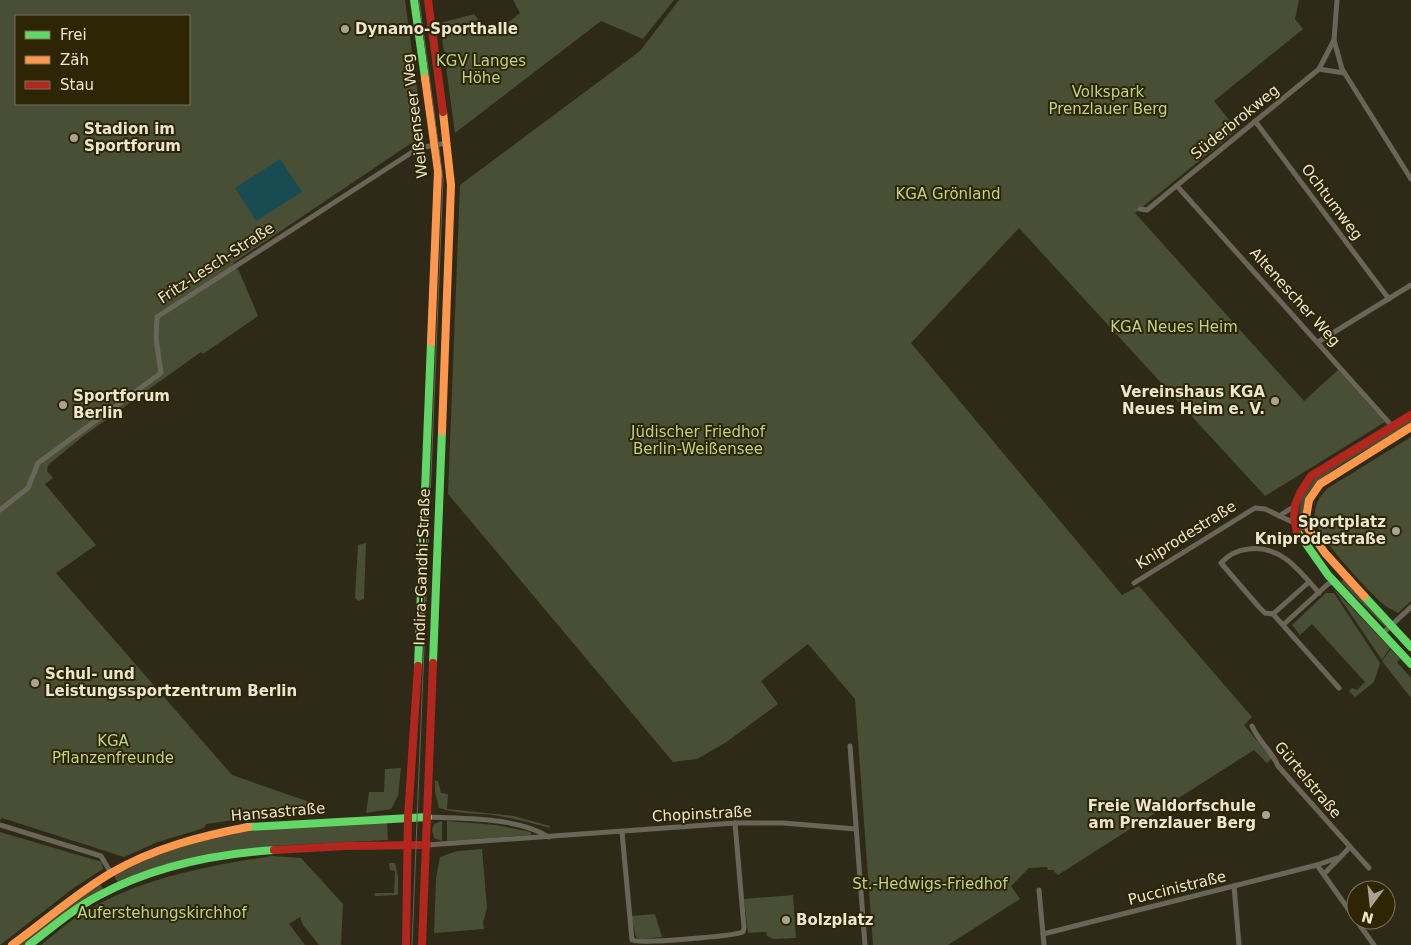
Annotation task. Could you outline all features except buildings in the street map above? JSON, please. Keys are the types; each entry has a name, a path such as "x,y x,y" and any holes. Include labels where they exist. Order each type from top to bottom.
{"main road":[{"name":"Weißenseer Weg","path":"414,0 438,171 437,200"},
{"name":"Weißenseer Weg","path":"428,0 448,143 451,191"},
{"path":"421,47 434,45"},
{"name":"Indira-Gandhi-Straße","path":"422,945 451,191"},
{"name":"Indira-Gandhi-Straße","path":"406,945 408,817 416,704 437,200"},
{"path":"1411,415 1311,476 1302,487 1295,506 1295,524 1312,555 1411,664"},
{"path":"1411,427 1320,484 1313,493 1307,509 1308,530 1325,553 1411,647"},
{"path":"416,704 430,704"},
{"name":"Hansastraße","path":"12,945 112,873 165,848 228,829 258,825 428,816"},
{"path":"29,945 75,910 106,892 180,867 247,852 427,845"}],"street":[{"path":"1337,0 1334,40 1344,73 1411,180"},
{"name":"Süderbrokweg","path":"1140,209 1147,210 1320,69 1334,40"},
{"path":"1320,69 1344,73"},
{"name":"Ochtumweg","path":"1255,121 1389,299"},
{"name":"Fritz-Lesch-Straße","path":"0,510 28,488 38,464 161,373 156,338 157,317 414,151 448,143"},
{"name":"Altenescher Weg","path":"1177,186 1392,426"},
{"path":"1318,342 1411,285"},
{"path":"1279,516 1295,506"},
{"name":"Kniprodestraße","path":"1134,583 1255,508 1265,508 1308,530"},
{"path":"1319,592 1287,559 1263,548 1244,549 1231,554 1223,561 1223,566 1259,607 1265,613 1273,614 1339,688"},
{"path":"1283,625 1319,592 1336,581"},
{"path":"1273,614 1309,582"},
{"path":"1383,634 1411,607"},
{"name":"Gürtelstraße","path":"1252,726 1257,738 1276,759 1278,766 1369,868"},
{"path":"850,746 864,945"},
{"name":"Chopinstraße","path":"428,816 502,822 541,832 550,837"},
{"path":"622,832 632,940 738,934 743,932 744,928 735,823"},
{"name":"Chopinstraße","path":"427,845 735,823 783,823 856,829"},
{"path":"0,826 101,856 112,873"},
{"path":"1324,874 1337,858 1350,847"},
{"path":"1337,858 1317,865 1346,906"},
{"name":"Puccinistraße","path":"1043,934 1317,865"},
{"path":"1234,886 1238,945"},
{"path":"1039,890 1044,945"},
{"path":"1363,930 1374,945"}],"green space":[{"name":"Sportforum Berlin","path":"0,0 405,0 424,141 410,144 233,263 239,271 258,316 203,354 201,352 82,437 48,465 47,471 53,478 45,484 96,545 56,573 232,775 324,807 206,824 204,828 158,842 124,857 2,818 0,820"},
{"name":"KGV Langes Höhe","path":"513,0 674,0 643,39 601,21 455,133 440,23 474,14 491,36 520,13"},
{"name":"Jüdischer Friedhof Berlin-Weißensee","path":"679,0 1299,0 1295,19 1303,29 1214,101 1237,130 1135,213 1304,401 1338,370 1385,422 1265,496 1019,228 911,343 1122,595 1139,586 1252,717 1244,725 1272,758 1267,763 1254,750 1058,875 1053,870 1048,870 1047,867 1029,868 1011,886 1020,899 948,945 873,945 855,699 808,644 761,681 778,704 725,743 697,759 673,762 448,494 460,185 640,51"},
{"path":"1411,418 1411,424 1318,481 1308,494 1305,503 1303,512 1304,526 1298,522 1301,497 1315,478"},
{"path":"1411,437 1411,601 1398,613 1382,603 1366,587 1326,541 1316,523 1315,509 1321,495 1328,488"},
{"path":"366,543 364,599 358,601 355,598 358,545"},
{"path":"1345,578 1386,624 1385,627 1341,582"},
{"path":"1333,588 1390,648 1382,660"},
{"path":"1326,593 1334,593 1380,663 1374,682 1355,697 1349,691 1352,688 1357,690 1365,682 1312,624 1300,635 1292,625"},
{"path":"1391,649 1400,659 1397,662 1411,678 1411,698 1382,661"},
{"path":"401,768 398,796 391,809 366,813 369,792 384,792 385,769"},
{"path":"435,781 438,781 441,793 448,794 447,809 514,816 550,826 550,828 500,816 439,808 435,792"},
{"path":"442,821 442,841 434,838 432,830 434,824"},
{"path":"447,821 496,825 531,832 531,835 447,841"},
{"path":"387,822 388,840 270,846 226,852 118,883 114,876 176,847 221,834 292,826"},
{"path":"0,832 102,862 103,869 75,887 0,945"},
{"path":"482,849 487,908 483,923 484,929 434,933 436,878 440,857 457,851"},
{"name":"Auferstehungskirchhof","path":"272,856 301,858 343,904 341,945 319,945 303,925 300,917 289,924 305,945 41,945 83,913 127,891 174,875"},
{"path":"389,863 395,863 398,877 398,895 374,896 375,893 394,893 395,871 390,870"},
{"path":"100,884 104,890 68,912 24,945 16,945"},
{"path":"793,895 796,938 773,939 767,936 766,932 748,933 744,899"},
{"path":"655,914 662,937 641,939 636,937 631,916"}],"water":[{"path":"280,159 302,192 256,221 235,188"}],"tram line":[{"path":"412,945 443,179 419,0"}],"traffic: fast":[{"path":"414,0 425,78"},
{"path":"418,666 431,342"},
{"path":"433,663 442,431"},
{"path":"1297,531 1328,575 1411,664"},
{"path":"1364,596 1411,647"},
{"path":"248,827 428,817"},
{"path":"29,945 89,901 139,877 206,859 274,850"}],"traffic: slow":[{"path":"425,78 438,171 431,342"},
{"path":"442,431 451,185 443,112"},
{"path":"1364,596 1325,553 1309,530 1306,518 1309,500 1320,484 1411,427"},
{"path":"12,945 86,889 127,864 178,844 248,827"}],"traffic: jam":[{"path":"428,0 443,112"},
{"path":"1297,531 1294,518 1295,505 1311,476 1411,415"},
{"path":"422,945 433,663"},
{"path":"406,945 408,817 418,666"},
{"path":"274,850 346,846 427,845"}],"place":[{"name":"Dynamo-Sporthalle","path":"345,29"},
{"name":"Stadion im Sportforum","path":"74,138"},
{"name":"Vereinshaus KGA Neues Heim e. V.","path":"1275,401"},
{"name":"Sportforum Berlin","path":"63,405"},
{"name":"Sportplatz Kniprodestraße","path":"1396,531"},
{"name":"Schul- und Leistungssportzentrum Berlin","path":"35,683"},
{"name":"Freie Waldorfschule am Prenzlauer Berg","path":"1266,815"},
{"name":"Bolzplatz","path":"786,920"}],"park label":[{"name":"Volkspark Prenzlauer Berg","path":"1108,100"},
{"name":"KGA Grönland","path":"948,194"},
{"name":"KGA Neues Heim","path":"1174,327"},
{"name":"KGA Pflanzenfreunde","path":"113,750"},
{"name":"St.-Hedwigs-Friedhof","path":"930,884"}]}
